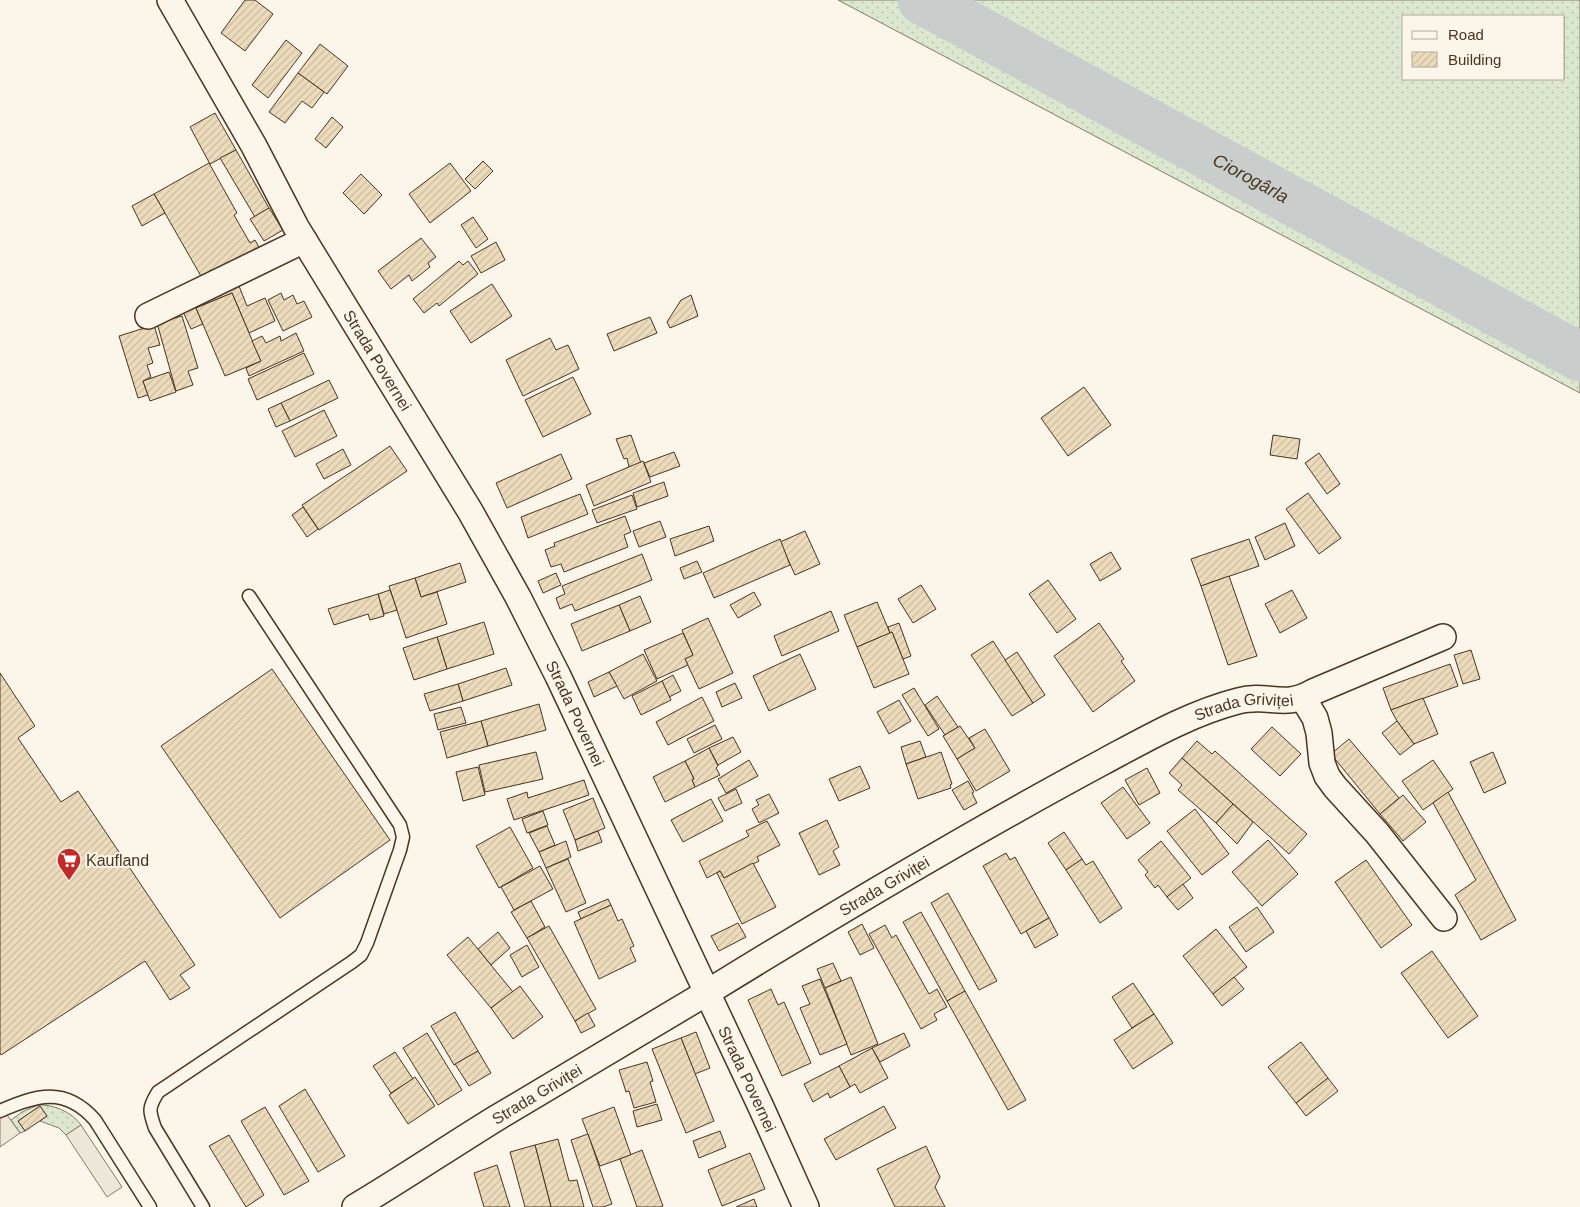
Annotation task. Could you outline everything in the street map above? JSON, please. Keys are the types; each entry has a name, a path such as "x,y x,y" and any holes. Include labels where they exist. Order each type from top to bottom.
{"street":[{"name":"Strada Povernei","path":"170,0 250,138 304,240 346,306 497,557 558,676 761,1107 806,1207"},
{"path":"148,316 304,240"},
{"name":"Strada Griviței","path":"355,1207 551,1085 914,868 1065,783 1175,725 1222,705 1251,698 1287,701 1303,698 1313,692 1443,637"},
{"path":"1303,698 1315,718 1319,733 1322,763 1327,776 1377,833 1444,918"}],"lane":[{"path":"203,1207 155,1128 150,1114 151,1104 158,1092 361,955 397,859 403,837 400,825 250,596"},
{"path":"0,1111 38,1097 55,1097 75,1103 87,1111 95,1120 150,1207"}],"green space":[{"path":"838,0 1580,0 1580,393"},
{"path":"38,1105 62,1110 73,1116 81,1125 66,1135 59,1128 40,1121 47,1116 40,1106 18,1121 25,1131 20,1133 11,1120 22,1112"}],"shaded area":[{"path":"0,1105 20,1133 0,1147"},
{"path":"81,1125 122,1187 107,1197 66,1135"}],"building":[{"path":"245,0 255,0 273,14 245,51 221,33"},
{"path":"286,40 302,53 268,98 252,85"},
{"path":"320,44 348,66 327,94 298,73"},
{"path":"298,73 324,92 312,108 302,101 285,123 269,112"},
{"path":"215,113 236,150 210,164 190,127"},
{"path":"332,117 343,127 326,148 315,139"},
{"path":"236,150 269,208 255,217 220,158"},
{"path":"483,161 493,171 475,189 465,179"},
{"path":"209,163 237,213 234,215 250,243 255,240 262,253 206,285 154,194"},
{"path":"450,163 471,191 430,223 409,194"},
{"path":"361,174 382,195 364,214 343,193"},
{"path":"154,194 165,213 142,226 132,206"},
{"path":"269,208 283,230 264,241 250,219"},
{"path":"473,217 488,239 476,248 461,225"},
{"path":"421,238 436,257 428,263 430,267 412,281 409,275 391,289 378,271"},
{"path":"496,242 505,260 481,273 471,256"},
{"path":"459,261 463,265 468,261 478,274 439,306 437,303 424,313 413,299"},
{"path":"237,281 247,306 265,298 275,321 249,333 232,293 196,308 203,324 191,329 180,305"},
{"path":"492,284 512,316 471,343 450,311"},
{"path":"232,293 261,361 225,376 196,308"},
{"path":"281,293 284,300 293,295 297,304 304,301 312,317 283,331 268,300"},
{"path":"691,295 698,316 670,328 667,322 681,300"},
{"path":"182,316 198,368 188,371 193,385 176,391 157,323"},
{"path":"650,317 657,333 614,351 607,334"},
{"path":"154,325 160,345 148,348 153,363 147,365 151,377 143,381 148,395 138,398 119,336"},
{"path":"296,333 304,351 249,376 246,368 261,361 252,341 262,336 266,343 280,336 281,341"},
{"path":"550,338 556,350 568,345 579,369 523,396 506,360"},
{"path":"304,353 314,374 257,400 248,379"},
{"path":"169,372 176,392 150,401 143,381"},
{"path":"573,377 591,414 543,437 525,400"},
{"path":"329,380 338,398 290,421 281,403"},
{"path":"1084,387 1111,425 1068,456 1041,418"},
{"path":"281,403 290,421 276,427 268,409"},
{"path":"324,410 337,436 295,457 282,431"},
{"path":"631,435 641,463 629,467 627,458 624,459 616,439"},
{"path":"1273,435 1300,439 1297,459 1270,455"},
{"path":"390,446 407,471 319,530 302,505"},
{"path":"343,449 351,465 324,479 316,464"},
{"path":"674,452 680,466 650,477 644,463"},
{"path":"1319,453 1340,484 1327,494 1305,463"},
{"path":"561,454 572,479 507,508 496,483"},
{"path":"643,461 651,482 594,506 586,485"},
{"path":"664,482 668,496 637,507 633,493"},
{"path":"1308,493 1341,538 1319,554 1286,509"},
{"path":"580,494 588,514 528,538 521,517"},
{"path":"632,495 637,509 597,523 592,510"},
{"path":"303,507 318,529 307,537 292,515"},
{"path":"625,516 631,532 624,535 628,547 564,572 561,564 551,567 545,550 555,546 554,543"},
{"path":"660,521 666,537 639,547 633,531"},
{"path":"1285,523 1295,546 1265,560 1255,537"},
{"path":"709,526 714,541 675,556 670,539"},
{"path":"805,531 820,564 795,575 780,542"},
{"path":"780,539 790,565 714,598 703,573"},
{"path":"1249,539 1259,566 1201,586 1191,559"},
{"path":"1111,552 1121,569 1100,581 1090,564"},
{"path":"642,554 652,580 575,611 572,604 560,609 556,598 565,594 562,586"},
{"path":"697,561 702,572 684,579 680,568"},
{"path":"460,563 466,582 421,597 415,578"},
{"path":"556,573 561,585 543,593 538,581"},
{"path":"1229,576 1257,656 1228,665 1201,586"},
{"path":"415,578 421,597 437,592 447,624 406,638 389,586"},
{"path":"1048,580 1076,619 1057,633 1029,594"},
{"path":"921,585 936,609 913,623 898,599"},
{"path":"390,590 397,610 384,614 378,594"},
{"path":"1292,590 1307,618 1280,633 1265,604"},
{"path":"754,592 761,605 738,618 730,605"},
{"path":"378,594 384,616 370,620 368,614 334,625 328,609"},
{"path":"640,596 651,622 630,631 619,605"},
{"path":"877,602 890,633 857,647 844,615"},
{"path":"619,605 630,631 582,651 571,624"},
{"path":"831,611 839,631 782,656 774,636"},
{"path":"708,618 733,673 699,689 685,659 693,655 682,630"},
{"path":"484,622 494,654 447,669 437,637"},
{"path":"899,623 911,656 903,659 888,627"},
{"path":"1099,623 1124,659 1121,661 1135,681 1093,712 1054,656"},
{"path":"892,632 909,674 874,688 857,647"},
{"path":"683,633 693,655 685,659 688,665 657,679 644,650"},
{"path":"437,637 447,669 414,680 403,648"},
{"path":"993,641 1033,703 1012,716 971,655"},
{"path":"1471,650 1480,679 1463,684 1454,655"},
{"path":"1017,652 1045,695 1033,703 1005,660"},
{"path":"643,654 657,681 624,699 609,672"},
{"path":"800,654 816,689 769,711 753,676"},
{"path":"1450,664 1458,686 1391,710 1383,688"},
{"path":"506,668 512,685 463,701 458,684"},
{"path":"272,669 390,840 280,918 161,746"},
{"path":"609,672 617,686 594,697 588,682"},
{"name":"Kaufland","path":"0,673 35,726 18,738 61,802 78,791 195,965 180,975 190,988 170,1000 145,961 1,1055 0,1053"},
{"path":"673,675 681,691 669,697 662,681"},
{"path":"662,681 671,700 641,715 632,696"},
{"path":"735,683 742,698 722,707 716,692"},
{"path":"458,684 463,701 430,711 424,694"},
{"path":"914,688 939,729 928,736 902,695"},
{"path":"937,696 958,727 945,735 925,705"},
{"path":"702,697 714,721 668,745 656,722"},
{"path":"1423,698 1438,734 1414,744 1391,710"},
{"path":"899,700 911,721 889,734 877,712"},
{"path":"539,704 546,730 488,746 481,721"},
{"path":"461,707 466,723 438,730 434,714"},
{"path":"481,721 488,746 447,758 440,732"},
{"path":"1397,721 1414,744 1400,755 1382,733"},
{"path":"715,725 722,739 694,753 687,739"},
{"path":"960,726 975,748 957,759 943,736"},
{"path":"1272,727 1301,754 1280,776 1251,749"},
{"path":"985,729 1010,771 976,791 957,759 975,748 969,738"},
{"path":"733,737 741,752 718,765 709,748"},
{"path":"1349,739 1399,798 1380,814 1331,754"},
{"path":"920,741 926,757 906,764 901,747"},
{"path":"1197,741 1212,754 1215,751 1307,834 1289,854 1182,758"},
{"path":"709,748 718,766 716,768 720,775 695,787 692,780 694,779 685,761"},
{"path":"536,752 543,779 485,792 479,765"},
{"path":"941,752 952,784 950,785 951,788 918,799 906,764"},
{"path":"1493,752 1506,783 1484,793 1470,762"},
{"path":"1182,758 1233,804 1216,823 1178,790 1182,785 1169,773"},
{"path":"749,760 758,776 726,793 718,779"},
{"path":"1433,760 1453,789 1423,810 1402,781"},
{"path":"685,761 694,779 692,780 695,787 665,802 653,777"},
{"path":"860,766 870,788 839,801 829,779"},
{"path":"478,767 485,795 463,801 456,772"},
{"path":"1147,768 1160,793 1139,805 1125,780"},
{"path":"584,780 589,795 514,820 507,799 527,792 528,798"},
{"path":"968,781 977,803 964,810 952,790"},
{"path":"1123,787 1150,823 1127,839 1101,803"},
{"path":"736,789 742,803 725,811 718,798"},
{"path":"1448,792 1516,920 1481,940 1455,895 1476,880 1433,803"},
{"path":"769,794 779,813 759,823 752,809 759,805 756,800"},
{"path":"1403,795 1426,822 1403,841 1380,814"},
{"path":"593,798 605,828 575,840 563,810"},
{"path":"711,799 723,821 683,842 671,820"},
{"path":"1233,804 1253,822 1237,844 1216,823"},
{"path":"1195,809 1229,854 1202,875 1167,831"},
{"path":"543,811 548,825 527,833 522,819"},
{"path":"827,820 839,847 833,851 840,865 819,875 799,833"},
{"path":"767,821 780,845 757,857 759,861 724,878 720,871 707,878 699,861 749,836 746,831"},
{"path":"547,826 555,845 539,852 529,833"},
{"path":"510,827 533,868 499,888 476,846"},
{"path":"598,831 602,842 578,851 575,840"},
{"path":"1064,832 1082,859 1066,870 1048,843"},
{"path":"1268,840 1298,874 1262,906 1232,872"},
{"path":"566,841 571,857 546,868 539,852"},
{"path":"1161,841 1191,878 1167,897 1158,885 1155,888 1145,875 1148,872 1138,860"},
{"path":"1006,853 1010,860 1015,857 1049,918 1021,934 983,866"},
{"path":"568,859 586,903 566,912 546,868"},
{"path":"1082,859 1086,865 1093,861 1122,908 1100,923 1066,870"},
{"path":"1366,860 1412,925 1381,948 1335,882"},
{"path":"753,863 776,907 742,924 717,873 720,871 724,878"},
{"path":"540,866 553,889 514,910 501,887"},
{"path":"1183,884 1193,898 1178,910 1167,897"},
{"path":"948,893 997,981 979,990 931,903"},
{"path":"608,899 611,905 581,919 578,912"},
{"path":"531,901 545,927 527,938 511,912"},
{"path":"611,905 618,921 622,919 634,946 630,948 636,961 599,979 574,922"},
{"path":"1257,907 1274,932 1246,952 1229,927"},
{"path":"921,912 965,991 947,1001 903,922"},
{"path":"1049,918 1058,935 1035,948 1026,931"},
{"path":"738,923 746,937 719,951 711,936"},
{"path":"862,924 874,948 860,955 848,932"},
{"path":"885,925 892,938 896,935 929,994 937,989 947,1007 934,1014 937,1020 921,1029 869,934"},
{"path":"549,926 596,1009 575,1021 527,938"},
{"path":"1216,929 1247,967 1213,994 1183,956"},
{"path":"498,932 510,948 491,965 478,949"},
{"path":"468,937 513,992 491,1008 447,955"},
{"path":"527,945 539,967 522,977 510,955"},
{"path":"1432,951 1478,1016 1448,1038 1401,973"},
{"path":"833,963 841,981 825,988 817,969"},
{"path":"851,977 878,1044 851,1055 825,988"},
{"path":"1234,977 1244,989 1222,1006 1213,994"},
{"path":"820,979 847,1044 820,1055 800,1008 810,1004 802,986"},
{"path":"1133,983 1154,1014 1132,1028 1112,997"},
{"path":"520,986 543,1017 513,1039 491,1008"},
{"path":"771,989 778,1005 784,1002 811,1063 782,1076 748,1000"},
{"path":"965,991 1026,1100 1008,1110 947,1001"},
{"path":"455,1012 478,1051 454,1065 431,1026"},
{"path":"588,1013 595,1026 581,1033 575,1021"},
{"path":"1154,1014 1173,1043 1133,1069 1114,1040"},
{"path":"696,1032 710,1068 695,1074 681,1038"},
{"path":"427,1033 462,1090 438,1105 403,1048"},
{"path":"904,1033 910,1046 880,1062 872,1048"},
{"path":"681,1038 714,1121 686,1133 652,1049"},
{"path":"1301,1042 1328,1078 1296,1103 1268,1067"},
{"path":"872,1048 888,1078 860,1093 855,1084 850,1087 839,1066"},
{"path":"478,1051 491,1073 469,1086 455,1064"},
{"path":"395,1052 413,1079 391,1093 373,1066"},
{"path":"647,1062 653,1081 650,1082 656,1102 634,1108 629,1091 626,1092 619,1070"},
{"path":"839,1066 850,1087 830,1098 828,1093 813,1102 804,1084"},
{"path":"415,1077 435,1106 408,1124 389,1095"},
{"path":"1328,1078 1338,1091 1306,1116 1296,1103"},
{"path":"305,1089 345,1156 318,1172 279,1106"},
{"path":"657,1104 662,1120 637,1127 633,1111"},
{"path":"40,1106 47,1116 25,1131 18,1121"},
{"path":"884,1106 896,1128 836,1160 824,1139"},
{"path":"265,1107 309,1181 284,1195 241,1121"},
{"path":"614,1107 631,1155 600,1166 582,1119"},
{"path":"720,1131 726,1147 699,1158 693,1141"},
{"path":"588,1134 612,1204 603,1207 593,1207 571,1140"},
{"path":"229,1135 264,1195 246,1207 209,1146"},
{"path":"558,1139 569,1181 577,1180 584,1207 551,1207 535,1145"},
{"path":"535,1145 551,1207 525,1207 510,1152"},
{"path":"926,1146 940,1177 935,1187 945,1207 895,1207 877,1169"},
{"path":"642,1150 663,1206 661,1207 637,1207 620,1159"},
{"path":"750,1153 765,1189 722,1206 708,1170"},
{"path":"497,1165 510,1207 484,1207 474,1173"},
{"path":"754,1199 757,1207 736,1207"}],"waterway":[{"name":"Ciorogârla","path":"922,0 1580,357"}],"place":[{"name":"Kaufland","path":"69,881"}]}
